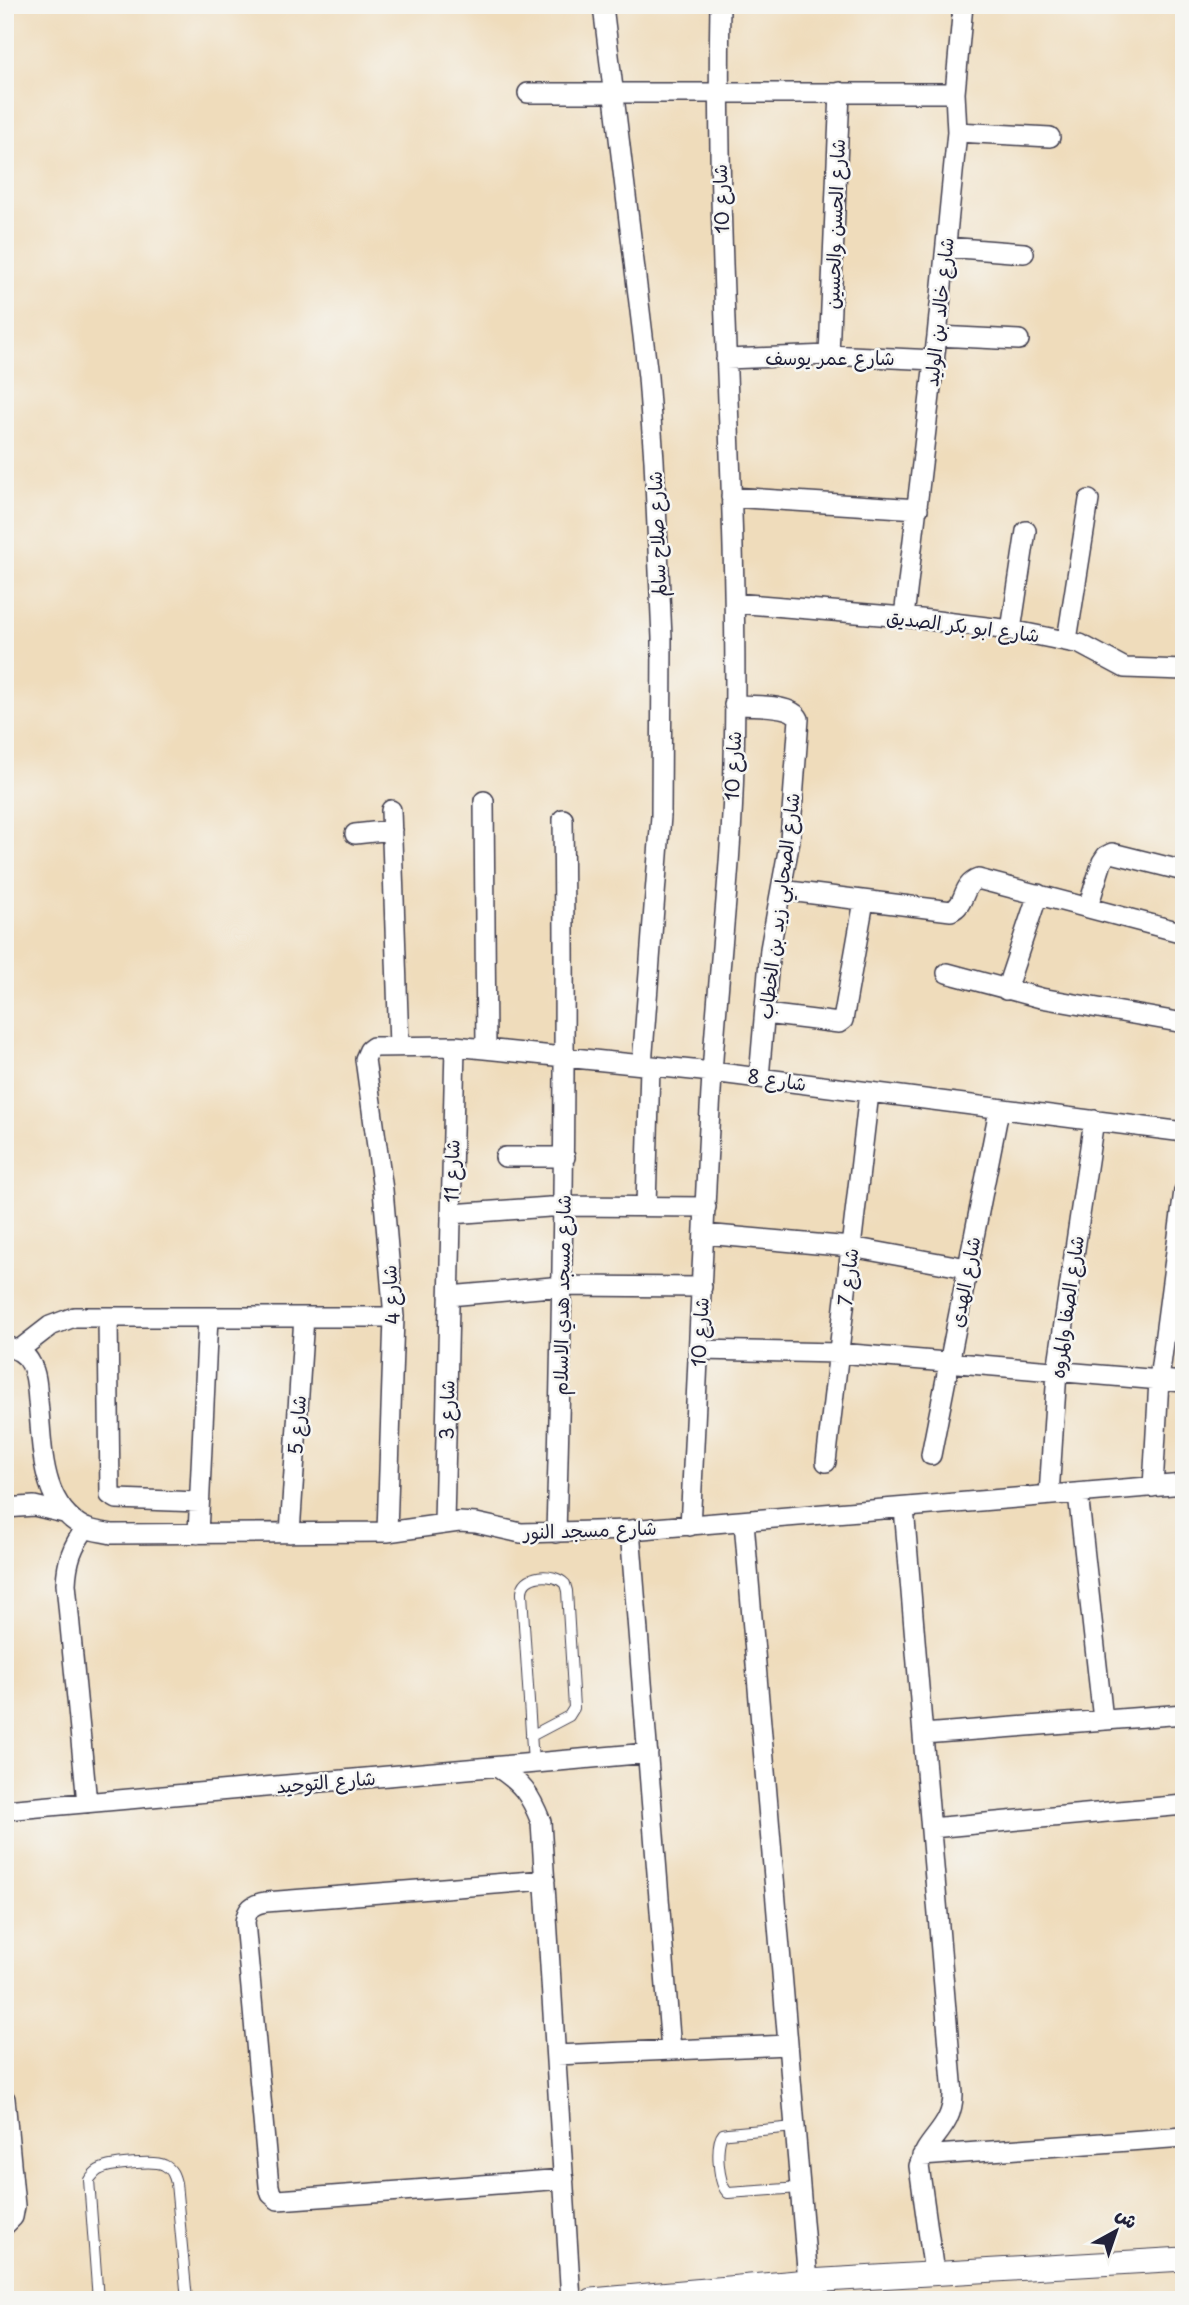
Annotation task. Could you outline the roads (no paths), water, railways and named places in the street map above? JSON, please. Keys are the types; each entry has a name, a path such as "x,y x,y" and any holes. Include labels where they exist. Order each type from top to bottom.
{"street":[{"name":"شارع 10","path":"690,1526 712,1072 726,917 734,764 735,603 719,91 720,5"},
{"name":"شارع خالد بن الوليد","path":"904,617 946,247 957,132 955,93 963,5"},
{"name":"شارع صلاح سالم","path":"603,6 648,377 662,638 661,816 646,1065"},
{"name":"شارع الحسن والحسين","path":"829,355 840,92"},
{"path":"528,93 955,93"},
{"path":"957,132 1050,137"},
{"path":"946,247 1024,253"},
{"path":"937,336 1019,340"},
{"name":"شارع عمر يوسف","path":"726,359 829,355 934,360"},
{"path":"731,497 918,509"},
{"path":"1067,640 1089,500"},
{"path":"1011,630 1026,531"},
{"name":"شارع ابو بكر الصديق","path":"735,603 904,617 1011,630 1080,644 1125,668 1184,670"},
{"name":"شارع الصحابي زيد بن الخطاب","path":"734,705 789,709 799,719 790,840 770,949 759,1078"},
{"path":"484,801 486,1049"},
{"path":"391,810 399,1046"},
{"name":"شارع مسجد هدي الاسلام","path":"556,1533 564,1286 566,1058 563,819"},
{"path":"355,834 392,831"},
{"path":"1088,907 1102,862 1112,853 1184,871"},
{"path":"782,890 951,912 961,903 970,881 978,878 1184,933"},
{"path":"1006,990 1038,894"},
{"path":"765,1014 839,1023 843,1020 864,901"},
{"path":"947,973 1006,990 1184,1023"},
{"name":"شارع 8","path":"367,1054 379,1046 455,1046 712,1072 1184,1132"},
{"name":"شارع 11","path":"449,1296 455,1046"},
{"name":"شارع 4","path":"367,1054 394,1317 387,1532"},
{"path":"646,1065 646,1206"},
{"name":"شارع 7","path":"826,1462 869,1093"},
{"name":"شارع الهدى","path":"931,1455 999,1110"},
{"name":"شارع الصفا والمروه","path":"1049,1495 1058,1371 1094,1120"},
{"path":"505,1157 565,1157"},
{"path":"1153,1486 1159,1380 1184,1191"},
{"path":"451,1214 564,1206 706,1207"},
{"path":"704,1234 851,1247 967,1268"},
{"path":"449,1296 564,1286 702,1287"},
{"name":"شارع 3","path":"444,1524 449,1296"},
{"path":"12,1348 62,1320 74,1317 394,1317"},
{"path":"108,1317 110,1495 117,1499 199,1502"},
{"path":"198,1534 208,1317"},
{"name":"شارع 5","path":"290,1533 304,1317"},
{"name":"شارع مسجد النور","path":"12,1348 31,1362 36,1378 50,1491 64,1513 86,1528 112,1534 387,1532 444,1524 475,1523 521,1533 630,1530 1184,1484"},
{"path":"699,1350 839,1353 1184,1382"},
{"path":"1079,1493 1102,1720"},
{"path":"5,1508 34,1506 64,1513"},
{"path":"904,1508 953,2107 942,2130 922,2156 919,2176 934,2273"},
{"path":"744,1522 808,2281"},
{"path":"86,1528 74,1544 67,1563 66,1584 87,1803"},
{"path":"630,1530 671,2050"},
{"path":"923,1734 1184,1714"},
{"name":"شارع التوحيد","path":"5,1810 648,1753"},
{"path":"497,1767 517,1780 532,1799 541,1822 571,2300"},
{"path":"931,1828 1184,1805"},
{"path":"545,1880 266,1902 255,1904 247,1912 245,1922 269,2186 271,2194 278,2200 564,2179"},
{"path":"556,2054 788,2045"},
{"path":"5,2099 15,2206 13,2217 5,2225"},
{"path":"922,2156 1184,2137"},
{"path":"592,2300 808,2281 1184,2259"}],"lane":[{"path":"531,1736 569,1716 574,1708 567,1591 561,1579 554,1577 533,1578 522,1586 531,1736 533,1763"},
{"path":"795,2127 728,2133 719,2138 721,2184 728,2193 800,2188"},
{"path":"98,2300 89,2180 95,2172 104,2167 158,2162 174,2173 187,2300"}]}
